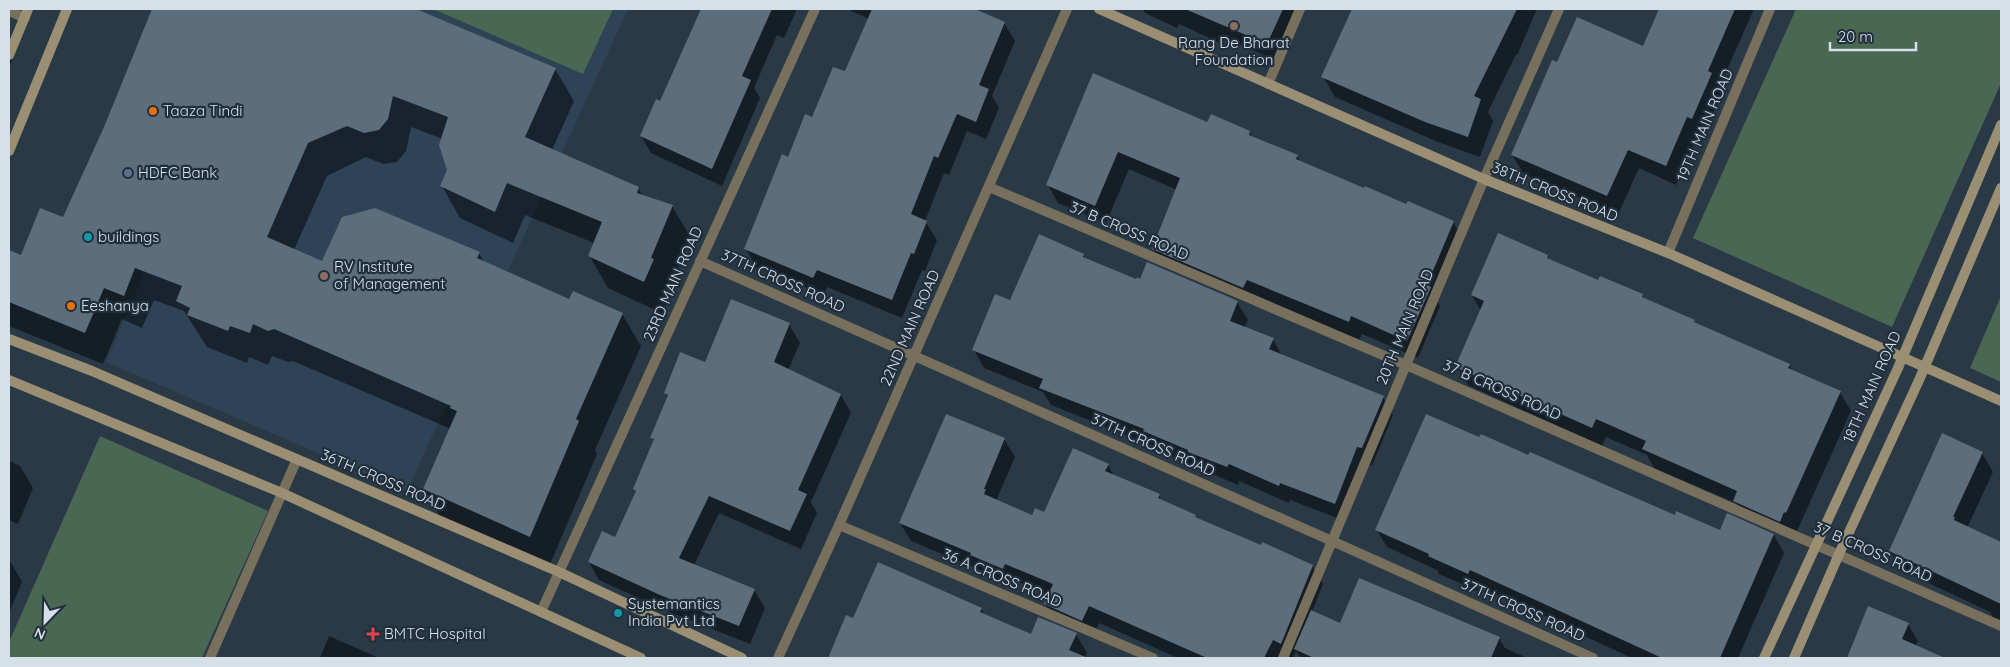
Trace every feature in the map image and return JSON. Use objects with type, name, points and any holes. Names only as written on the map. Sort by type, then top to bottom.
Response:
[{"type":"street","points":[[9,151],[67,9]]},
{"type":"street","name":"23RD MAIN ROAD","points":[[541,612],[815,9]]},
{"type":"street","name":"22ND MAIN ROAD","points":[[778,658],[839,525],[1067,9]]},
{"type":"street","name":"38TH CROSS ROAD","points":[[1099,9],[1484,180],[1668,253],[2001,401]]},
{"type":"street","points":[[1268,84],[1300,9]]},
{"type":"street","name":"20TH MAIN ROAD","points":[[1282,658],[1484,180],[1559,9]]},
{"type":"street","name":"19TH MAIN ROAD","points":[[1668,253],[1770,9]]},
{"type":"street","points":[[9,11],[26,13],[9,55]]},
{"type":"street","name":"18TH MAIN ROAD","points":[[1764,658],[1902,357],[2001,125]]},
{"type":"street","name":"37 B CROSS ROAD","points":[[989,187],[1406,364],[2001,626]]},
{"type":"street","points":[[1794,658],[1924,367],[2001,188]]},
{"type":"street","name":"37TH CROSS ROAD","points":[[700,261],[1332,540],[1593,658]]},
{"type":"street","name":"36TH CROSS ROAD","points":[[9,339],[92,371],[559,572],[742,658]]},
{"type":"street","points":[[9,380],[282,493],[640,658]]},
{"type":"street","points":[[210,658],[296,459]]},
{"type":"street","name":"36 A CROSS ROAD","points":[[839,525],[1153,658]]},
{"type":"shaded area","name":"RV Institute of Management","points":[[258,9],[628,9],[407,491],[106,362]]},
{"type":"green space","points":[[433,9],[613,9],[583,74]]},
{"type":"green space","points":[[1796,9],[2001,9],[2001,83],[1892,327],[1693,238]]},
{"type":"green space","points":[[2001,296],[2001,382],[1970,368]]},
{"type":"green space","points":[[100,436],[268,511],[202,658],[9,658],[9,642]]},
{"type":"building","points":[[152,9],[416,9],[556,68],[525,137],[639,187],[637,193],[673,205],[651,258],[654,259],[644,282],[588,256],[602,222],[507,183],[495,212],[440,186],[447,170],[439,145],[448,117],[393,96],[388,119],[379,130],[364,133],[347,126],[308,143],[267,237],[322,261],[342,217],[375,208],[480,252],[477,258],[569,299],[573,291],[623,313],[576,419],[579,421],[530,537],[423,489],[457,411],[450,408],[451,406],[274,329],[268,331],[253,324],[250,333],[230,326],[228,331],[187,315],[190,308],[176,301],[182,286],[135,268],[124,296],[104,288],[85,333],[9,302],[9,250],[21,255],[40,208],[63,217],[104,127]]},
{"type":"building","points":[[701,9],[772,9],[742,76],[751,80],[712,169],[640,136],[656,99],[660,101]]},
{"type":"building","points":[[872,9],[975,9],[1005,22],[979,85],[989,89],[976,122],[957,114],[938,158],[934,156],[911,214],[927,221],[914,254],[911,253],[892,300],[817,270],[813,278],[744,249],[782,154],[788,157],[805,114],[812,117],[833,67],[845,71]]},
{"type":"building","points":[[1185,9],[1283,9],[1267,44]]},
{"type":"building","points":[[1352,9],[1517,9],[1474,96],[1481,99],[1468,137],[1425,122],[1321,77]]},
{"type":"building","points":[[1659,9],[1735,9],[1708,71],[1712,73],[1692,119],[1687,117],[1666,166],[1628,150],[1607,196],[1511,155],[1552,60],[1557,62],[1577,17],[1643,46]]},
{"type":"building","points":[[1093,73],[1207,122],[1211,114],[1250,131],[1249,135],[1298,155],[1296,159],[1364,188],[1365,186],[1406,204],[1408,201],[1454,221],[1427,285],[1431,287],[1407,341],[1351,316],[1349,322],[1247,280],[1243,288],[1152,249],[1180,178],[1118,152],[1095,206],[1046,185]]},
{"type":"building","points":[[1498,233],[1548,255],[1547,258],[1598,280],[1600,276],[1643,294],[1642,297],[1790,364],[1788,368],[1841,391],[1786,513],[1784,512],[1780,522],[1733,501],[1737,491],[1642,449],[1646,441],[1596,419],[1592,428],[1455,367],[1484,301],[1471,295]]},
{"type":"building","points":[[1039,234],[1084,254],[1083,257],[1136,279],[1137,277],[1140,279],[1147,262],[1238,301],[1230,321],[1274,338],[1269,349],[1384,396],[1362,448],[1357,447],[1335,504],[1280,483],[1279,486],[1229,464],[1227,467],[1188,452],[1188,450],[1143,431],[1144,429],[1039,388],[1043,379],[972,350],[995,294],[1010,300]]},
{"type":"building","points":[[731,299],[790,323],[774,362],[841,394],[798,490],[807,494],[790,531],[709,496],[679,558],[755,589],[739,626],[660,595],[588,562],[602,531],[615,537],[636,491],[633,489],[654,439],[650,438],[668,395],[664,393],[680,352],[705,362]]},
{"type":"building","points":[[946,414],[1005,438],[984,489],[986,489],[984,494],[1032,515],[1035,508],[1044,512],[1073,448],[1109,464],[1105,471],[1160,494],[1158,498],[1196,515],[1195,517],[1261,545],[1262,542],[1313,565],[1281,644],[1273,640],[1264,658],[1207,658],[1089,606],[1082,621],[1044,604],[1053,584],[1005,564],[1003,569],[970,555],[971,553],[899,523]]},
{"type":"building","points":[[1426,414],[1479,437],[1481,434],[1528,455],[1530,452],[1675,515],[1676,511],[1720,530],[1727,513],[1774,534],[1720,658],[1662,658],[1470,570],[1468,574],[1375,530]]},
{"type":"building","points":[[1942,433],[1983,452],[1953,517],[1955,517],[1954,520],[2001,542],[2001,604],[1889,551]]},
{"type":"building","points":[[878,562],[982,608],[980,612],[1031,634],[1038,617],[1077,633],[1069,650],[1088,658],[828,658],[846,615],[853,618]]},
{"type":"building","points":[[1359,578],[1500,637],[1491,658],[1314,658],[1294,649],[1311,610],[1340,623]]},
{"type":"building","points":[[1868,606],[1909,623],[1902,639],[1945,658],[1847,658]]},
{"type":"place","name":"Rang De Bharat Foundation","points":[[1234,26]]},
{"type":"place","name":"Taaza Tindi","points":[[153,111]]},
{"type":"place","name":"HDFC Bank","points":[[128,173]]},
{"type":"place","name":"buildings","points":[[88,237]]},
{"type":"place","name":"RV Institute of Management","points":[[324,276]]},
{"type":"place","name":"Eeshanya","points":[[71,306]]},
{"type":"place","name":"Systemantics India Pvt Ltd","points":[[618,613]]},
{"type":"place","name":"BMTC Hospital","points":[[373,634]]}]
